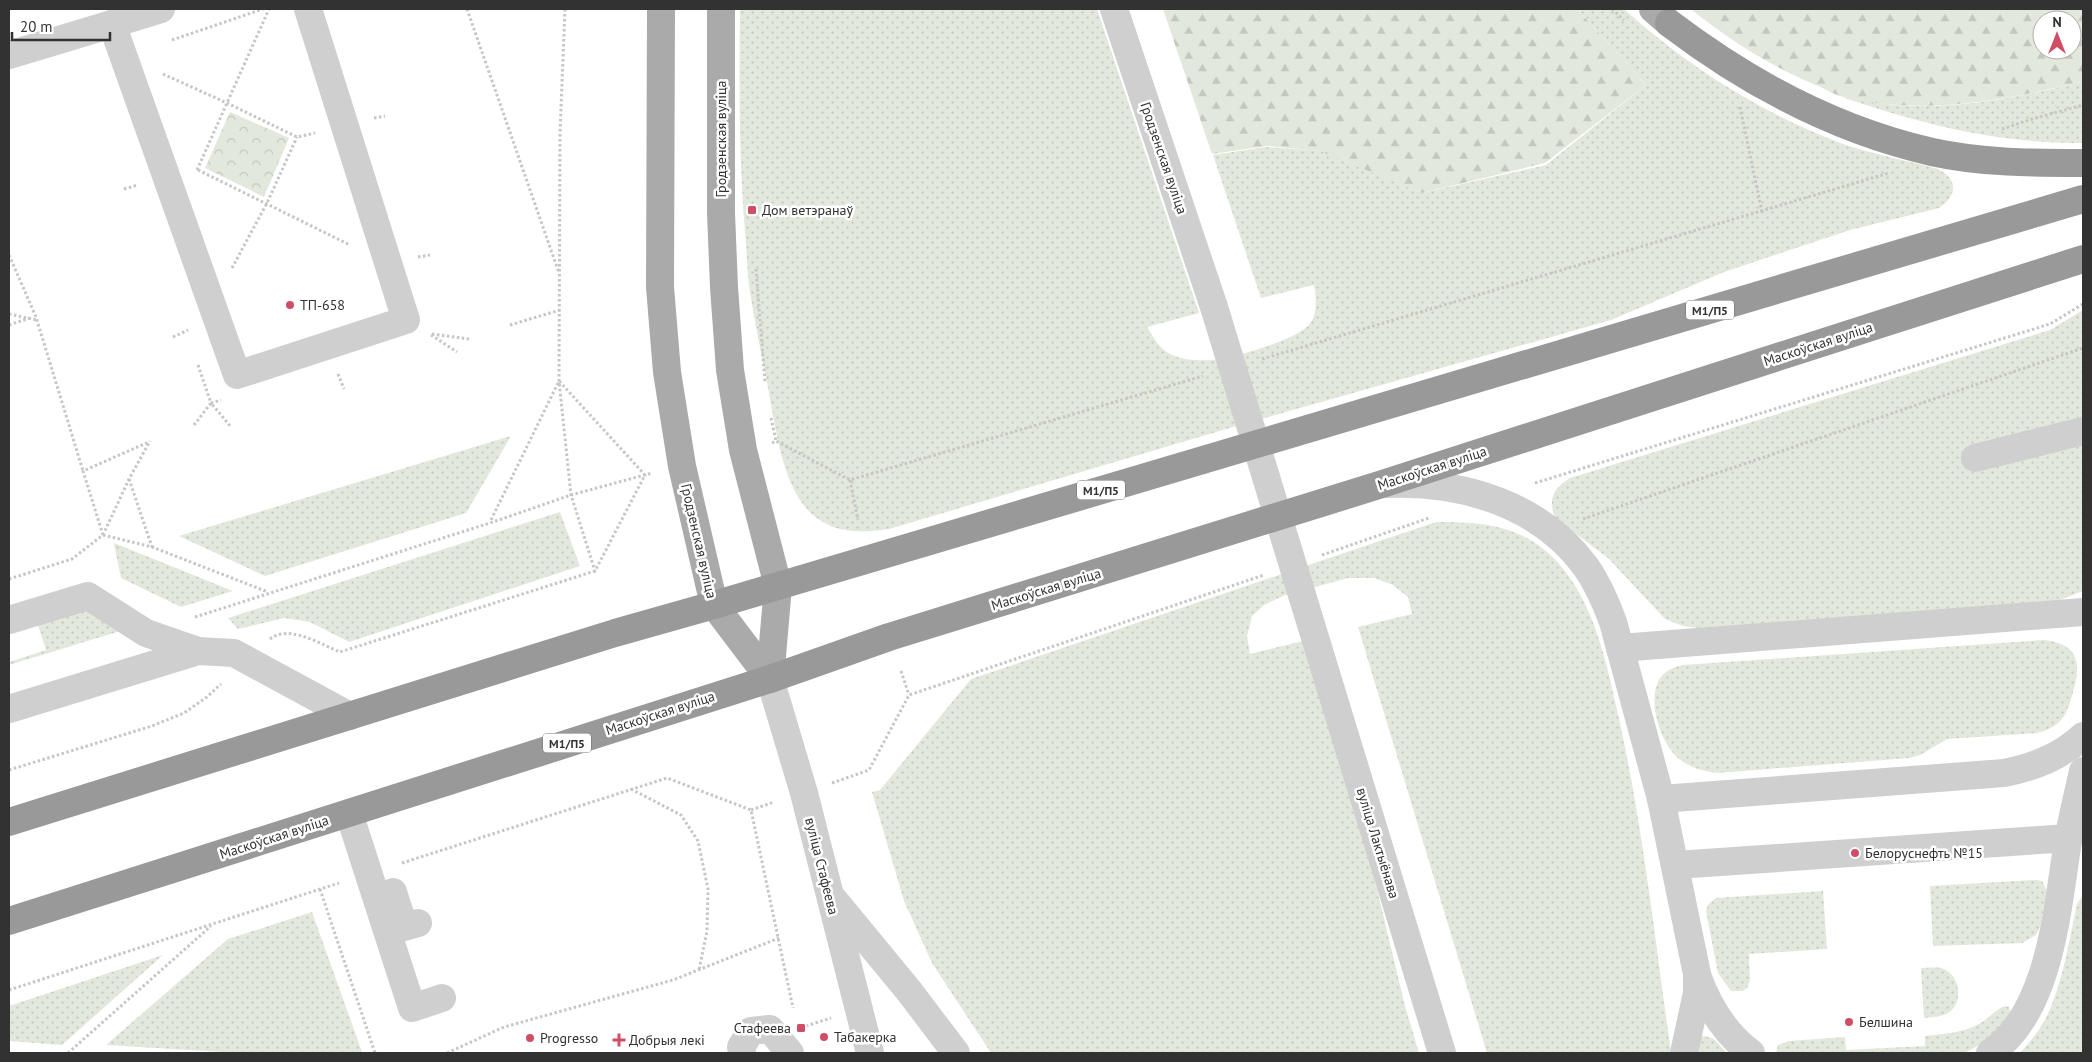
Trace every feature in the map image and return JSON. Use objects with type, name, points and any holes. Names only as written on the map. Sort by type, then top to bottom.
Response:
[{"type":"highway","points":[[1661,16],[1708,53],[1792,102],[1843,125],[1888,141],[1934,152],[1980,158],[2034,163],[2083,163]]},
{"type":"highway","name":"М1/П5","points":[[9,822],[615,633],[2083,199]]},
{"type":"highway","name":"Маскоўская вуліца","points":[[9,921],[770,679],[889,637],[1379,485],[2083,259]]},
{"type":"main road","name":"Гродзенская вуліца","points":[[661,9],[660,287],[667,372],[682,466],[714,605],[770,679]]},
{"type":"main road","name":"Гродзенская вуліца","points":[[721,9],[721,213],[730,370],[743,450],[778,586],[770,679]]},
{"type":"street","points":[[9,55],[161,9]]},
{"type":"street","points":[[112,24],[237,375],[406,320],[308,9]]},
{"type":"street","name":"Гродзенская вуліца","points":[[1114,9],[1214,307],[1315,632]]},
{"type":"street","points":[[1975,458],[2083,432]]},
{"type":"street","points":[[1379,485],[1434,485],[1491,497],[1554,533],[1568,546],[1586,568],[1602,594],[1613,622],[1661,799],[1697,974],[1705,997],[1715,1015],[1731,1035],[1751,1053]]},
{"type":"street","points":[[9,620],[88,596],[146,632],[198,651],[234,653],[350,716]]},
{"type":"street","points":[[1620,648],[2083,612]]},
{"type":"street","name":"вуліца Лактыёнава","points":[[1315,632],[1442,1053]]},
{"type":"street","points":[[9,709],[198,651]]},
{"type":"street","name":"вуліца Стафеева","points":[[770,679],[804,793],[828,894],[870,1053]]},
{"type":"street","points":[[1661,799],[2004,773],[2029,768],[2051,759],[2073,746],[2083,736]]},
{"type":"street","points":[[1990,1053],[2014,1030],[2031,1004],[2044,970],[2073,850],[2083,771]]},
{"type":"street","points":[[357,810],[404,927],[418,923]]},
{"type":"street","points":[[357,810],[412,1008],[442,998]]},
{"type":"street","points":[[1676,866],[2073,850]]},
{"type":"street","points":[[828,894],[909,992],[956,1053]]},
{"type":"street","points":[[1684,1053],[1697,993],[1697,974]]},
{"type":"street","points":[[742,1053],[741,1047],[751,1031],[770,1029],[790,1053]]},
{"type":"path","points":[[198,170],[269,9]]},
{"type":"path","points":[[467,9],[560,276]]},
{"type":"path","points":[[565,9],[560,133],[559,381],[570,495],[595,571],[645,474]]},
{"type":"path","points":[[124,56],[228,103],[297,137],[385,116]]},
{"type":"path","points":[[1997,131],[2083,105]]},
{"type":"path","points":[[1740,107],[1762,212]]},
{"type":"path","points":[[173,337],[187,332],[212,304],[267,203],[297,137]]},
{"type":"path","points":[[124,190],[198,170],[389,265],[430,255]]},
{"type":"path","points":[[1259,360],[1890,173]]},
{"type":"path","points":[[9,255],[37,318],[103,535]]},
{"type":"path","points":[[756,268],[766,386]]},
{"type":"path","points":[[510,325],[560,310]]},
{"type":"path","points":[[9,314],[37,318]]},
{"type":"path","points":[[9,325],[30,318]]},
{"type":"path","points":[[456,352],[429,334],[468,339]]},
{"type":"path","points":[[1554,533],[1559,527],[2083,348]]},
{"type":"path","points":[[770,414],[776,441],[850,480],[1211,374]]},
{"type":"path","points":[[559,381],[645,474]]},
{"type":"path","points":[[490,523],[559,381]]},
{"type":"path","points":[[194,425],[211,403],[232,427]]},
{"type":"path","points":[[9,579],[72,559],[103,535],[128,479],[150,441],[83,471]]},
{"type":"path","points":[[193,617],[490,523],[570,495],[645,474],[682,466]]},
{"type":"path","points":[[128,479],[152,547]]},
{"type":"path","points":[[850,480],[858,520]]},
{"type":"path","points":[[103,535],[152,547],[269,593]]},
{"type":"path","points":[[900,670],[909,695]]},
{"type":"path","points":[[667,778],[751,810],[796,1015]]},
{"type":"path","points":[[630,789],[681,815],[698,841],[708,889],[707,931],[699,970]]},
{"type":"path","points":[[320,889],[375,1053]]},
{"type":"path","points":[[68,1053],[214,924]]},
{"type":"path","points":[[448,1053],[504,1027],[674,980],[779,938]]},
{"type":"green space","points":[[740,9],[1097,9],[1199,313],[1147,327],[1164,350],[1176,357],[1187,359],[1208,360],[1223,358],[1266,347],[1295,335],[1305,328],[1311,322],[1316,308],[1314,285],[1261,298],[1213,155],[1265,147],[1324,151],[1422,193],[1546,165],[1646,85],[1577,9],[1624,9],[1648,30],[1700,69],[1755,103],[1813,132],[1843,144],[1938,169],[1950,178],[1953,188],[1949,198],[1939,208],[1850,230],[1724,272],[1611,320],[1233,427],[889,529],[849,531],[830,526],[821,521],[803,504],[794,490],[788,475],[778,441],[748,277],[741,148]]},
{"type":"green space","points":[[1163,9],[1577,9],[1646,85],[1545,163],[1422,193],[1320,151],[1267,146],[1212,154]]},
{"type":"green space","points":[[1691,9],[2083,9],[2083,81],[2024,95],[1965,104],[1935,106],[1874,103],[1841,96],[1799,78],[1735,42]]},
{"type":"green space","points":[[2083,81],[2083,143],[2020,140],[1990,136],[1932,124],[1842,97],[1908,106],[1939,106],[2022,95]]},
{"type":"green space","points":[[230,112],[289,138],[264,197],[205,168]]},
{"type":"green space","points":[[2083,310],[2083,591],[2057,601],[1699,628],[1683,626],[1665,619],[1608,558],[1555,518],[1552,499],[1556,490],[1570,478],[2050,330]]},
{"type":"green space","points":[[511,436],[466,513],[265,576],[179,536]]},
{"type":"green space","points":[[560,512],[580,566],[349,642],[310,622],[284,618],[238,629],[228,618]]},
{"type":"green space","points":[[1436,522],[1473,523],[1490,526],[1522,535],[1537,544],[1551,555],[1564,570],[1575,586],[1592,620],[1605,658],[1635,798],[1671,1053],[1487,1053],[1358,627],[1412,614],[1408,597],[1393,585],[1374,578],[1348,578],[1283,596],[1264,605],[1252,616],[1247,636],[1250,654],[1311,639],[1348,768],[1405,1006],[1419,1053],[991,1053],[932,963],[904,901],[872,792],[880,790],[971,679]]},
{"type":"green space","points":[[114,543],[233,591],[181,607],[121,578]]},
{"type":"green space","points":[[92,605],[130,628],[9,665],[9,662],[46,650],[37,622]]},
{"type":"green space","points":[[2044,640],[2055,642],[2070,650],[2075,656],[2077,672],[2071,699],[2063,717],[2053,726],[2038,733],[1947,739],[1920,755],[1909,758],[1717,773],[1694,768],[1679,759],[1664,739],[1657,718],[1655,696],[1660,678],[1670,669],[1683,665]]},
{"type":"green space","points":[[2042,881],[2047,891],[2040,927],[2036,935],[2022,943],[1933,946],[1930,886]]},
{"type":"green space","points":[[1823,891],[1827,949],[1749,954],[1750,980],[1748,987],[1743,991],[1731,991],[1718,973],[1706,911],[1708,905],[1716,898]]},
{"type":"green space","points":[[2083,895],[2083,1053],[2020,1053],[2041,1026],[2053,1003],[2065,961],[2077,904]]},
{"type":"green space","points":[[312,912],[362,1052],[239,1053],[106,1045],[228,939]]},
{"type":"green space","points":[[163,955],[62,1045],[9,1041],[9,1006]]},
{"type":"green space","points":[[1921,968],[1941,968],[1952,975],[1956,981],[1958,987],[1957,1000],[1955,1006],[1948,1013],[1941,1016],[1924,1018]]},
{"type":"green space","points":[[2005,1006],[2009,1007],[2009,1016],[1999,1029],[1984,1042],[1963,1053],[1776,1053],[1778,1045],[1789,1041],[1845,1037],[1846,1050],[1925,1046],[1925,1036],[1952,1033],[1973,1027]]},
{"type":"green space","points":[[1705,1036],[1714,1039],[1727,1053],[1698,1053],[1701,1037]]},
{"type":"place","name":"Дом ветэранаў","points":[[752,210]]},
{"type":"place","name":"ТП-658","points":[[290,305]]},
{"type":"place","name":"Белоруснефть №15","points":[[1855,853]]},
{"type":"place","name":"Белшина","points":[[1849,1022]]},
{"type":"place","name":"Стафеева","points":[[801,1028]]},
{"type":"place","name":"Табакерка","points":[[824,1037]]},
{"type":"place","name":"Progresso","points":[[530,1038]]},
{"type":"place","name":"Добрыя лекі","points":[[619,1040]]}]
